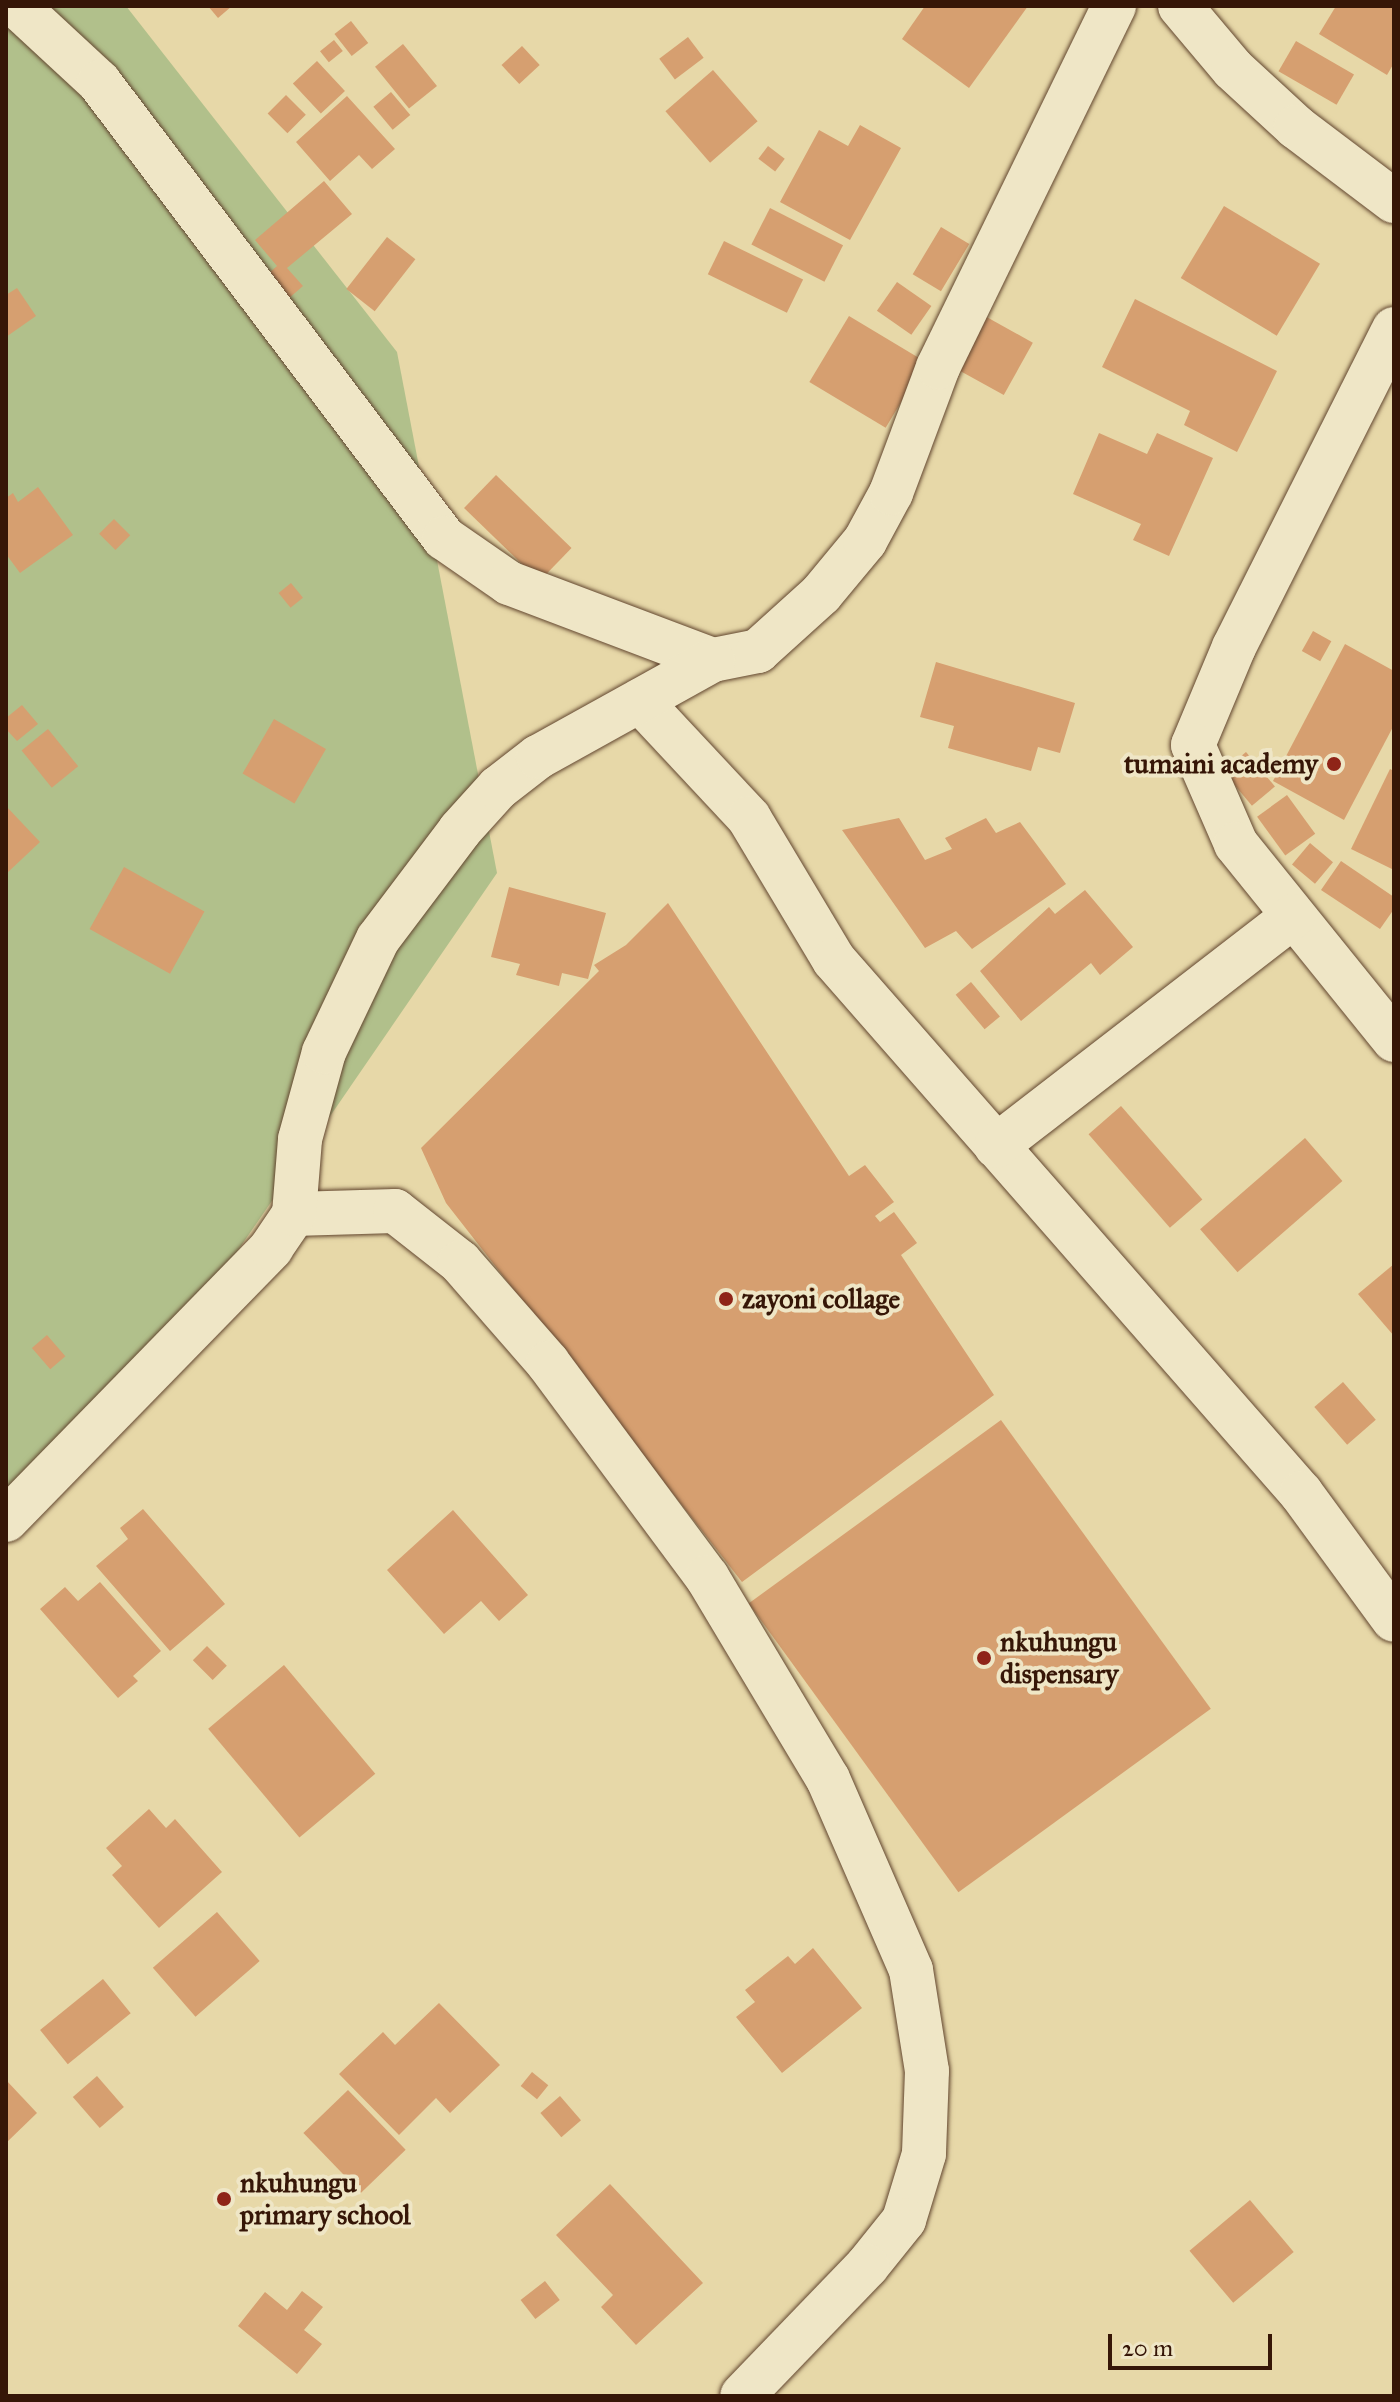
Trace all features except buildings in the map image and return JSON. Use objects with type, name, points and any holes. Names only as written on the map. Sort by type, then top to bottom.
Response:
[{"type":"street","points":[[17,6],[99,82],[444,538],[509,583],[713,660]]},
{"type":"street","points":[[6,1520],[271,1248],[294,1214],[300,1139],[324,1052],[378,939],[498,788],[538,757],[713,660],[758,651],[821,594],[865,541],[891,493],[938,367],[1114,6]]},
{"type":"street","points":[[1180,6],[1233,69],[1296,127],[1394,201]]},
{"type":"street","points":[[1394,329],[1234,647],[1193,745],[1236,844],[1394,1040]]},
{"type":"street","points":[[640,701],[749,818],[834,960],[1301,1493],[1394,1620]]},
{"type":"street","points":[[996,1146],[1294,916]]},
{"type":"street","points":[[294,1214],[395,1211],[460,1262],[548,1363],[707,1577],[796,1725],[828,1779],[911,1970],[927,2071],[924,2154],[904,2220],[867,2266],[742,2396]]},
{"type":"green space","points":[[6,6],[126,6],[397,352],[497,873],[116,1428],[6,1535]]},
{"type":"place","name":"tumaini academy","points":[[1334,764]]},
{"type":"place","name":"zayoni collage","points":[[726,1299]]},
{"type":"place","name":"nkuhungu dispensary","points":[[984,1658]]},
{"type":"place","name":"nkuhungu primary school","points":[[224,2199]]}]
